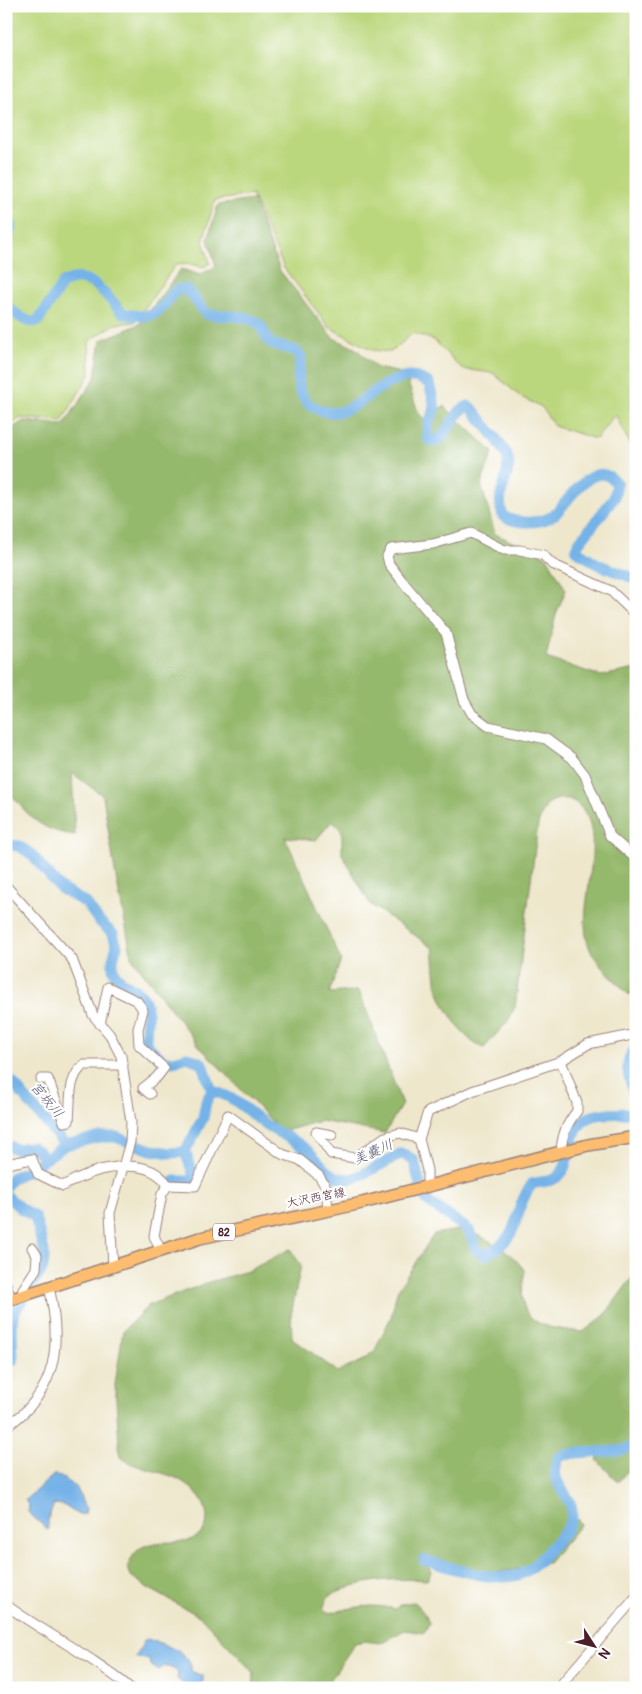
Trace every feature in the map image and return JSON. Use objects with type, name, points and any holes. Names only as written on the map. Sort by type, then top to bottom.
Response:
[{"type":"main road","name":"大沢西宮線","points":[[13,1299],[161,1251],[227,1232],[422,1188],[611,1140],[636,1136]]},
{"type":"street","points":[[636,615],[610,592],[552,564],[543,555],[520,550],[504,550],[471,533],[432,544],[391,549],[387,556],[389,564],[446,633],[464,700],[472,714],[488,726],[546,740],[572,758],[585,774],[610,836],[636,859]]},
{"type":"street","points":[[6,886],[72,959],[88,1005],[100,1024],[110,1035],[121,1056],[131,1122],[130,1142],[110,1213],[113,1267]]},
{"type":"street","points":[[100,1024],[108,987],[137,1001],[143,1010],[138,1029],[140,1045],[164,1068],[157,1077],[142,1088],[150,1094]]},
{"type":"street","points":[[422,1188],[427,1170],[419,1139],[428,1112],[472,1092],[561,1062],[588,1044],[632,1035]]},
{"type":"street","points":[[561,1062],[577,1103],[577,1111],[568,1123],[562,1136],[566,1151]]},
{"type":"street","points":[[41,1079],[48,1079],[64,1122],[69,1121],[73,1076],[79,1068],[84,1065],[123,1065]]},
{"type":"street","points":[[168,1185],[195,1186],[228,1115],[282,1154],[300,1160],[319,1176],[326,1187],[328,1210]]},
{"type":"street","points":[[332,1135],[316,1132],[331,1154],[355,1158],[385,1137],[400,1133],[419,1139]]},
{"type":"street","points":[[6,1164],[32,1159],[38,1174],[63,1186],[76,1178],[124,1166],[150,1169],[161,1175],[168,1185]]},
{"type":"street","points":[[161,1251],[154,1236],[162,1194],[168,1185]]},
{"type":"street","points":[[6,1284],[13,1299],[23,1289],[36,1269],[37,1255],[32,1248]]},
{"type":"street","points":[[6,1427],[27,1410],[46,1386],[55,1350],[55,1329],[49,1287]]},
{"type":"street","points":[[558,1688],[636,1597]]},
{"type":"street","points":[[6,1605],[52,1637],[91,1659],[130,1688]]},
{"type":"green space","points":[[6,6],[636,6],[636,456],[615,414],[596,439],[554,426],[542,407],[521,397],[493,373],[462,369],[434,340],[413,333],[391,352],[372,350],[329,327],[284,268],[252,195],[215,200],[203,241],[210,263],[204,267],[187,263],[176,264],[135,322],[115,324],[89,341],[90,374],[62,421],[21,418],[6,427]]},
{"type":"green space","points":[[253,200],[280,271],[333,338],[355,348],[377,368],[405,374],[418,412],[425,421],[444,406],[493,452],[481,484],[495,534],[547,557],[566,590],[556,614],[546,658],[601,676],[636,669],[636,995],[628,994],[611,977],[595,957],[588,944],[585,928],[591,867],[591,828],[585,812],[571,800],[555,800],[548,804],[538,824],[515,1007],[508,1021],[484,1048],[477,1045],[464,1034],[443,1002],[438,990],[433,948],[370,904],[342,854],[342,831],[332,821],[316,840],[285,837],[341,960],[329,993],[359,991],[402,1104],[385,1133],[320,1121],[282,1132],[199,1046],[132,958],[115,872],[103,796],[72,773],[75,835],[62,833],[35,820],[6,789],[6,432],[24,421],[64,425],[95,378],[101,340],[140,324],[181,269],[200,275],[216,266],[208,239],[218,205]]},
{"type":"green space","points":[[464,1229],[498,1246],[519,1263],[525,1271],[523,1302],[527,1312],[533,1320],[554,1328],[583,1332],[604,1316],[636,1272],[636,1461],[618,1482],[598,1461],[596,1448],[575,1448],[557,1454],[552,1466],[554,1480],[557,1488],[581,1524],[548,1563],[532,1563],[524,1568],[499,1572],[480,1571],[423,1556],[419,1557],[421,1563],[429,1567],[431,1572],[427,1580],[401,1579],[351,1586],[328,1596],[323,1609],[330,1613],[362,1606],[395,1609],[401,1604],[414,1602],[426,1615],[429,1623],[424,1633],[405,1630],[380,1643],[364,1641],[355,1643],[325,1688],[253,1688],[254,1673],[201,1617],[148,1588],[131,1576],[128,1567],[138,1550],[153,1543],[180,1542],[196,1537],[205,1528],[207,1517],[204,1504],[200,1498],[181,1481],[172,1476],[141,1467],[120,1457],[115,1385],[123,1331],[149,1305],[209,1282],[248,1271],[290,1249],[301,1265],[291,1315],[292,1338],[338,1372],[364,1360],[375,1350],[391,1317],[397,1291],[434,1234]]},
{"type":"water","points":[[55,1474],[75,1487],[86,1508],[85,1514],[79,1515],[63,1505],[54,1504],[48,1519],[48,1530],[28,1512],[29,1506],[25,1500]]},
{"type":"water","points":[[147,1639],[168,1646],[182,1654],[191,1665],[191,1671],[203,1676],[203,1681],[199,1687],[189,1688],[177,1679],[178,1673],[174,1669],[165,1666],[158,1670],[150,1665],[149,1660],[136,1657],[144,1641]]},
{"type":"waterway","points":[[6,219],[11,224],[6,250]]},
{"type":"waterway","points":[[6,305],[25,320],[38,321],[63,283],[73,279],[82,279],[97,286],[124,314],[144,316],[155,314],[176,290],[187,289],[206,314],[242,317],[255,321],[260,325],[270,342],[277,346],[292,349],[298,353],[301,357],[299,376],[301,394],[309,404],[322,411],[335,412],[346,410],[378,389],[402,378],[414,377],[420,379],[429,383],[435,407],[428,426],[428,439],[436,442],[441,438],[460,411],[468,406],[472,408],[503,448],[508,459],[508,466],[500,500],[503,516],[508,519],[536,522],[550,518],[583,483],[591,477],[600,474],[608,476],[617,484],[614,498],[578,544],[576,550],[599,565],[636,579]]},
{"type":"waterway","points":[[6,845],[19,846],[31,854],[60,888],[86,903],[99,921],[113,934],[117,946],[113,960],[113,969],[116,976],[140,994],[145,1001],[147,1016],[146,1044],[164,1061],[174,1061],[187,1057],[202,1063],[212,1091]]},
{"type":"waterway","name":"美嚢川","points":[[636,1048],[631,1054],[628,1067],[636,1099]]},
{"type":"waterway","name":"宮坂川","points":[[6,1075],[65,1145]]},
{"type":"waterway","name":"美嚢川","points":[[6,1186],[12,1178],[29,1170],[65,1145],[100,1137],[116,1137],[151,1150],[171,1153],[185,1152],[203,1118],[206,1102],[212,1091],[235,1101],[266,1125],[301,1145],[324,1168],[341,1178],[353,1178],[400,1154],[406,1155],[414,1161],[421,1189],[428,1202],[469,1230],[477,1251],[486,1255],[499,1247],[507,1239],[516,1222],[525,1194],[532,1184],[551,1180],[563,1171],[573,1137],[578,1127],[584,1121],[598,1115],[630,1113],[636,1108]]},
{"type":"waterway","points":[[6,1145],[16,1149],[32,1147],[47,1158]]},
{"type":"waterway","points":[[175,1181],[191,1181],[195,1178],[185,1152]]},
{"type":"waterway","name":"美嚢川","points":[[6,1195],[20,1208],[35,1217],[44,1251],[42,1269],[15,1311],[12,1325],[13,1360],[6,1366]]},
{"type":"waterway","points":[[424,1560],[461,1571],[489,1576],[515,1576],[529,1570],[563,1534],[572,1518],[571,1505],[557,1481],[556,1467],[559,1457],[568,1454],[620,1451],[636,1444]]}]
